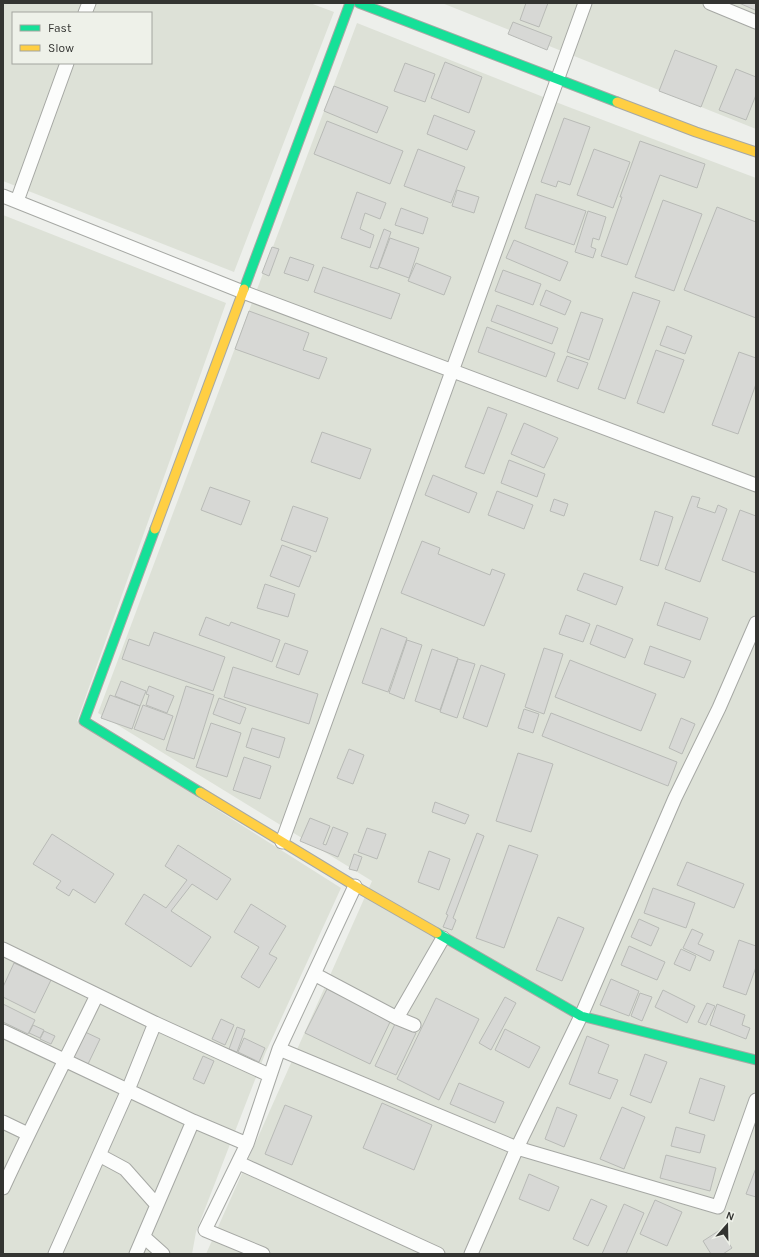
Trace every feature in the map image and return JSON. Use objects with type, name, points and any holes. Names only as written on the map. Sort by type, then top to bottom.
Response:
[{"type":"street","points":[[350,3],[84,721],[355,886],[581,1016],[756,1060]]},
{"type":"street","points":[[359,3],[696,132],[756,152]]},
{"type":"street","points":[[282,842],[585,3]]},
{"type":"street","points":[[710,3],[756,22]]},
{"type":"street","points":[[17,201],[67,64]]},
{"type":"street","points":[[3,196],[243,292],[756,485]]},
{"type":"street","points":[[471,1254],[517,1148],[581,1016],[675,798],[719,708],[756,623]]},
{"type":"street","points":[[263,1254],[205,1230],[239,1163],[247,1144],[269,1075],[279,1050],[355,886]]},
{"type":"street","points":[[397,1018],[443,938]]},
{"type":"street","points":[[3,949],[156,1023],[269,1075]]},
{"type":"street","points":[[314,974],[397,1018],[414,1025]]},
{"type":"street","points":[[3,1188],[97,995]]},
{"type":"street","points":[[55,1254],[156,1023]]},
{"type":"street","points":[[3,1031],[193,1121],[247,1144]]},
{"type":"street","points":[[279,1050],[517,1148],[718,1207],[756,1100]]},
{"type":"street","points":[[136,1254],[156,1204],[193,1121]]},
{"type":"street","points":[[3,1122],[28,1134]]},
{"type":"street","points":[[99,1155],[126,1169],[156,1204]]},
{"type":"street","points":[[239,1163],[438,1254]]},
{"type":"street","points":[[144,1237],[163,1254]]},
{"type":"shaded area","points":[[3,3],[310,3],[334,12],[234,272],[3,181]]},
{"type":"shaded area","points":[[442,3],[756,3],[756,129]]},
{"type":"shaded area","points":[[357,23],[566,106],[756,178],[756,1254],[206,1254],[372,881],[98,713]]},
{"type":"shaded area","points":[[3,215],[226,303],[77,721],[341,888],[265,1054],[196,1232],[192,1254],[3,1254]]},
{"type":"building","points":[[526,3],[548,3],[539,27],[520,20]]},
{"type":"building","points":[[739,3],[756,3],[756,8],[755,10]]},
{"type":"building","points":[[513,22],[552,37],[547,50],[508,34]]},
{"type":"building","points":[[675,50],[717,66],[701,107],[659,91]]},
{"type":"building","points":[[445,62],[482,77],[469,113],[431,98]]},
{"type":"building","points":[[405,63],[435,74],[425,102],[394,91]]},
{"type":"building","points":[[736,69],[756,77],[756,95],[746,120],[719,110]]},
{"type":"building","points":[[334,86],[388,107],[377,133],[324,111]]},
{"type":"building","points":[[434,115],[475,131],[467,150],[427,134]]},
{"type":"building","points":[[564,118],[590,127],[570,185],[558,181],[556,187],[541,182]]},
{"type":"building","points":[[327,121],[403,151],[390,184],[314,154]]},
{"type":"building","points":[[640,141],[705,164],[697,188],[660,175],[627,265],[601,256]]},
{"type":"building","points":[[418,149],[465,167],[451,203],[404,186]]},
{"type":"building","points":[[594,149],[630,162],[613,208],[577,195]]},
{"type":"building","points":[[457,190],[479,197],[474,213],[452,206]]},
{"type":"building","points":[[357,192],[386,203],[380,219],[365,213],[360,229],[374,235],[370,248],[341,238]]},
{"type":"building","points":[[536,194],[586,211],[574,245],[525,228]]},
{"type":"building","points":[[663,200],[702,214],[674,291],[635,277]]},
{"type":"building","points":[[717,207],[756,222],[756,318],[684,290]]},
{"type":"building","points":[[401,208],[428,218],[423,234],[395,225]]},
{"type":"building","points":[[588,211],[606,217],[599,240],[593,238],[591,247],[596,249],[593,258],[575,252]]},
{"type":"building","points":[[384,229],[391,232],[378,269],[370,267]]},
{"type":"building","points":[[390,238],[419,248],[409,278],[379,267]]},
{"type":"building","points":[[514,240],[568,262],[560,281],[506,258]]},
{"type":"building","points":[[272,247],[279,249],[269,276],[262,273]]},
{"type":"building","points":[[290,257],[314,265],[308,281],[284,273]]},
{"type":"building","points":[[416,263],[451,277],[444,295],[408,281]]},
{"type":"building","points":[[323,267],[400,294],[391,319],[314,292]]},
{"type":"building","points":[[503,270],[541,284],[533,305],[495,291]]},
{"type":"building","points":[[546,290],[571,301],[565,315],[540,305]]},
{"type":"building","points":[[633,292],[660,301],[625,399],[598,389]]},
{"type":"building","points":[[497,305],[558,328],[552,344],[491,321]]},
{"type":"building","points":[[249,311],[309,333],[303,350],[327,358],[319,379],[235,349]]},
{"type":"building","points":[[581,312],[603,319],[589,360],[567,352]]},
{"type":"building","points":[[667,326],[692,336],[685,354],[660,345]]},
{"type":"building","points":[[487,327],[555,353],[546,377],[478,352]]},
{"type":"building","points":[[656,350],[684,360],[664,413],[637,403]]},
{"type":"building","points":[[739,352],[756,358],[756,384],[738,434],[712,425]]},
{"type":"building","points":[[567,356],[588,363],[578,389],[557,381]]},
{"type":"building","points":[[488,407],[507,414],[484,474],[465,467]]},
{"type":"building","points":[[524,423],[558,438],[544,468],[511,454]]},
{"type":"building","points":[[322,432],[371,449],[360,479],[311,462]]},
{"type":"building","points":[[509,460],[545,474],[537,497],[501,483]]},
{"type":"building","points":[[433,475],[477,493],[469,513],[425,495]]},
{"type":"building","points":[[210,487],[250,501],[241,525],[201,510]]},
{"type":"building","points":[[497,491],[533,505],[524,529],[488,515]]},
{"type":"building","points":[[692,496],[700,498],[697,507],[715,513],[718,505],[727,509],[700,582],[665,569]]},
{"type":"building","points":[[554,499],[568,504],[564,516],[550,511]]},
{"type":"building","points":[[293,506],[328,518],[316,552],[281,540]]},
{"type":"building","points":[[740,510],[756,516],[756,573],[722,560]]},
{"type":"building","points":[[655,511],[673,517],[658,566],[640,560]]},
{"type":"building","points":[[422,541],[440,548],[438,554],[490,575],[492,569],[505,574],[484,626],[401,593]]},
{"type":"building","points":[[282,545],[311,556],[299,587],[270,576]]},
{"type":"building","points":[[584,573],[623,587],[616,605],[577,590]]},
{"type":"building","points":[[265,584],[295,594],[288,617],[257,608]]},
{"type":"building","points":[[665,602],[708,618],[700,640],[657,625]]},
{"type":"building","points":[[566,615],[590,624],[583,642],[559,634]]},
{"type":"building","points":[[206,617],[229,626],[231,622],[280,640],[272,662],[199,635]]},
{"type":"building","points":[[597,625],[633,639],[625,658],[590,644]]},
{"type":"building","points":[[381,628],[407,638],[388,692],[362,683]]},
{"type":"building","points":[[154,632],[225,657],[213,691],[122,659],[129,639],[149,646]]},
{"type":"building","points":[[407,640],[422,645],[404,699],[389,693]]},
{"type":"building","points":[[285,643],[308,651],[299,675],[276,667]]},
{"type":"building","points":[[650,646],[691,661],[684,678],[644,664]]},
{"type":"building","points":[[544,648],[563,654],[544,714],[525,707]]},
{"type":"building","points":[[432,649],[458,658],[440,710],[415,701]]},
{"type":"building","points":[[458,659],[475,664],[457,718],[440,712]]},
{"type":"building","points":[[570,660],[656,694],[641,731],[555,697]]},
{"type":"building","points":[[481,665],[505,674],[487,727],[463,718]]},
{"type":"building","points":[[233,667],[318,694],[309,724],[224,697]]},
{"type":"building","points":[[121,681],[146,691],[140,706],[115,696]]},
{"type":"building","points":[[149,686],[174,696],[167,713],[146,705],[149,695],[146,694]]},
{"type":"building","points":[[186,686],[214,695],[194,759],[166,750]]},
{"type":"building","points":[[110,695],[140,706],[132,729],[101,718]]},
{"type":"building","points":[[219,698],[246,708],[240,724],[213,714]]},
{"type":"building","points":[[143,705],[173,716],[164,740],[134,729]]},
{"type":"building","points":[[524,709],[539,714],[533,733],[518,728]]},
{"type":"building","points":[[551,713],[677,762],[668,786],[542,736]]},
{"type":"building","points":[[681,718],[695,724],[682,754],[669,748]]},
{"type":"building","points":[[211,723],[241,733],[227,777],[196,767]]},
{"type":"building","points":[[252,728],[285,738],[279,758],[246,747]]},
{"type":"building","points":[[349,749],[364,755],[353,784],[337,778]]},
{"type":"building","points":[[518,753],[553,764],[531,832],[496,821]]},
{"type":"building","points":[[244,757],[271,766],[260,799],[233,790]]},
{"type":"building","points":[[435,802],[469,815],[465,824],[432,812]]},
{"type":"building","points":[[310,818],[330,826],[323,844],[326,845],[333,827],[348,833],[338,857],[300,841]]},
{"type":"building","points":[[367,828],[386,834],[377,859],[358,852]]},
{"type":"building","points":[[477,833],[484,836],[453,918],[456,920],[452,930],[443,927],[448,915],[446,914]]},
{"type":"building","points":[[52,834],[114,874],[95,903],[73,889],[69,896],[56,888],[61,881],[33,864]]},
{"type":"building","points":[[178,845],[231,879],[217,900],[192,884],[171,911],[211,937],[191,967],[125,924],[144,894],[166,908],[187,880],[165,866]]},
{"type":"building","points":[[509,845],[538,855],[504,948],[476,938]]},
{"type":"building","points":[[429,851],[450,859],[439,890],[418,882]]},
{"type":"building","points":[[354,854],[362,857],[357,871],[349,869]]},
{"type":"building","points":[[687,862],[744,884],[734,908],[677,885]]},
{"type":"building","points":[[653,888],[695,903],[686,928],[644,913]]},
{"type":"building","points":[[251,904],[286,926],[269,954],[277,958],[259,988],[241,977],[259,947],[234,932]]},
{"type":"building","points":[[558,917],[584,928],[562,981],[536,970]]},
{"type":"building","points":[[639,919],[659,928],[651,946],[631,937]]},
{"type":"building","points":[[692,929],[703,934],[698,944],[714,951],[710,961],[683,948]]},
{"type":"building","points":[[739,940],[756,946],[756,967],[746,995],[723,987]]},
{"type":"building","points":[[629,946],[665,962],[657,980],[621,965]]},
{"type":"building","points":[[681,949],[696,956],[690,971],[674,964]]},
{"type":"building","points":[[14,963],[51,980],[35,1013],[3,997],[3,987]]},
{"type":"building","points":[[611,979],[639,991],[629,1016],[600,1005]]},
{"type":"building","points":[[327,989],[391,1020],[370,1064],[305,1033]]},
{"type":"building","points":[[663,990],[695,1006],[687,1023],[655,1007]]},
{"type":"building","points":[[640,993],[652,997],[642,1021],[631,1016]]},
{"type":"building","points":[[505,997],[516,1003],[491,1050],[479,1043]]},
{"type":"building","points":[[436,998],[479,1019],[439,1100],[397,1079]]},
{"type":"building","points":[[707,1003],[715,1006],[706,1025],[698,1022]]},
{"type":"building","points":[[3,1004],[35,1020],[28,1034],[3,1022]]},
{"type":"building","points":[[717,1004],[745,1015],[742,1025],[750,1028],[746,1039],[710,1025]]},
{"type":"building","points":[[221,1019],[234,1025],[225,1045],[212,1039]]},
{"type":"building","points":[[395,1024],[416,1033],[396,1075],[375,1066]]},
{"type":"building","points":[[33,1025],[44,1030],[40,1038],[29,1033]]},
{"type":"building","points":[[237,1027],[245,1030],[237,1052],[229,1049]]},
{"type":"building","points":[[505,1029],[540,1047],[529,1068],[495,1050]]},
{"type":"building","points":[[44,1031],[55,1036],[51,1044],[40,1039]]},
{"type":"building","points":[[83,1031],[100,1039],[88,1064],[71,1056]]},
{"type":"building","points":[[587,1036],[609,1045],[598,1073],[618,1080],[610,1099],[569,1084]]},
{"type":"building","points":[[244,1038],[265,1048],[259,1062],[238,1052]]},
{"type":"building","points":[[645,1054],[667,1062],[651,1103],[630,1095]]},
{"type":"building","points":[[203,1056],[214,1061],[204,1084],[193,1079]]},
{"type":"building","points":[[700,1078],[725,1086],[714,1121],[689,1113]]},
{"type":"building","points":[[459,1083],[504,1102],[495,1123],[450,1104]]},
{"type":"building","points":[[382,1103],[432,1125],[414,1170],[363,1148]]},
{"type":"building","points":[[285,1105],[312,1116],[292,1165],[265,1154]]},
{"type":"building","points":[[557,1107],[577,1115],[564,1147],[545,1139]]},
{"type":"building","points":[[622,1107],[645,1117],[624,1169],[600,1159]]},
{"type":"building","points":[[676,1127],[705,1135],[700,1153],[671,1146]]},
{"type":"building","points":[[666,1155],[716,1168],[710,1191],[660,1178]]},
{"type":"building","points":[[756,1168],[756,1197],[746,1194]]},
{"type":"building","points":[[529,1174],[559,1187],[549,1211],[519,1199]]},
{"type":"building","points":[[591,1199],[607,1206],[588,1246],[573,1239]]},
{"type":"building","points":[[655,1200],[682,1212],[667,1246],[640,1234]]},
{"type":"building","points":[[624,1204],[644,1213],[626,1254],[602,1254]]},
{"type":"building","points":[[720,1230],[732,1248],[723,1254],[711,1254],[703,1241]]},
{"type":"traffic: fast","points":[[244,289],[350,3]]},
{"type":"traffic: fast","points":[[359,3],[617,102]]},
{"type":"traffic: fast","points":[[155,529],[84,721],[200,792]]},
{"type":"traffic: fast","points":[[437,933],[581,1016],[756,1060]]},
{"type":"traffic: slow","points":[[617,102],[696,132],[756,152]]},
{"type":"traffic: slow","points":[[155,529],[244,289]]},
{"type":"traffic: slow","points":[[200,792],[355,886],[437,933]]}]
